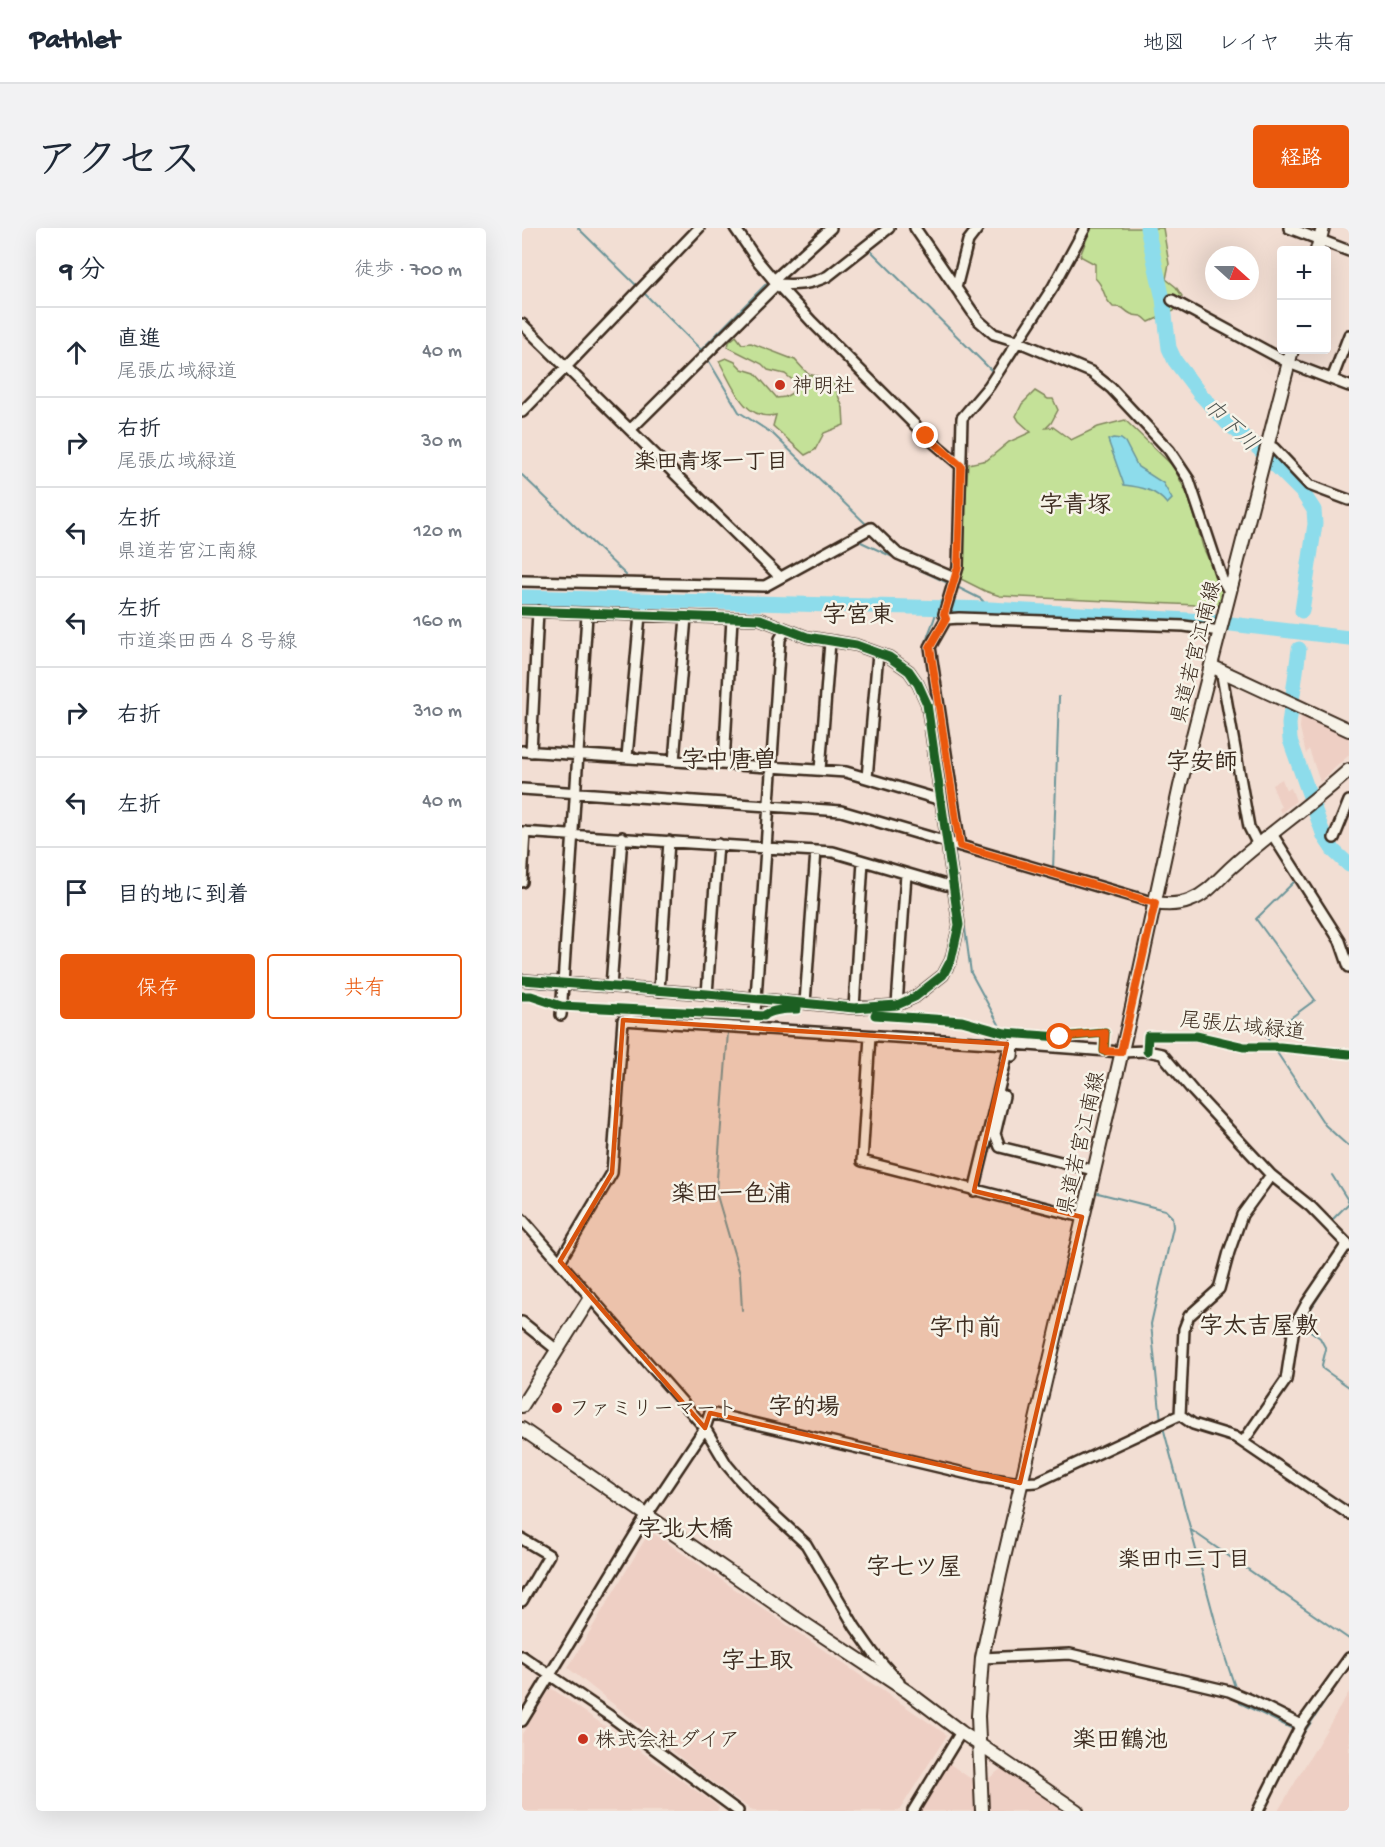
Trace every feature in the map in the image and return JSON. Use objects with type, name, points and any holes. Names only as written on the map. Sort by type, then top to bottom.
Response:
[{"type":"main road","name":"県道若宮江南線","points":[[982,1811],[978,1716],[982,1658],[1180,786],[1216,668],[1220,631],[1291,354]]},
{"type":"main road","points":[[1216,668],[1349,730]]},
{"type":"main road","points":[[1155,903],[1172,905],[1198,897],[1349,770]]},
{"type":"main road","points":[[522,1406],[590,1298]]},
{"type":"main road","points":[[522,1430],[908,1692],[961,1732],[1077,1811]]},
{"type":"street","points":[[522,412],[699,228]]},
{"type":"street","points":[[631,429],[831,228]]},
{"type":"street","points":[[775,282],[809,284],[828,276],[889,228]]},
{"type":"street","points":[[915,228],[978,320],[994,334],[1017,341],[1091,372],[1111,388],[1169,450],[1190,480],[1222,579],[1230,593]]},
{"type":"street","points":[[956,288],[968,241],[978,228]]},
{"type":"street","points":[[960,846],[930,647],[945,617],[948,597],[958,567],[962,418],[988,386],[1053,287],[1085,228]]},
{"type":"street","points":[[1289,228],[1349,251]]},
{"type":"street","points":[[738,229],[757,260],[775,282],[926,436],[961,466]]},
{"type":"street","points":[[1172,300],[1289,363],[1349,386]]},
{"type":"street","points":[[522,324],[780,577]]},
{"type":"street","points":[[1335,380],[1349,335]]},
{"type":"street","points":[[1335,380],[1349,349]]},
{"type":"street","points":[[1268,446],[1274,448],[1309,485],[1349,500]]},
{"type":"street","points":[[522,581],[765,586],[871,528],[898,554],[954,578]]},
{"type":"street","points":[[522,611],[587,615],[759,619],[807,637],[856,645],[899,663],[909,671],[925,697],[959,926],[951,960],[943,975],[915,997],[897,1005],[854,1008],[611,987],[562,987],[522,980]]},
{"type":"street","points":[[538,612],[526,752],[846,772],[941,800]]},
{"type":"street","points":[[561,1015],[587,615]]},
{"type":"street","points":[[627,757],[640,615]]},
{"type":"street","points":[[674,761],[686,617]]},
{"type":"street","points":[[945,617],[1184,626],[1220,631]]},
{"type":"street","points":[[724,764],[732,618]]},
{"type":"street","points":[[754,1028],[780,639],[785,630]]},
{"type":"street","points":[[820,770],[830,642]]},
{"type":"street","points":[[867,778],[878,653]]},
{"type":"street","points":[[1216,668],[1248,827],[1258,845]]},
{"type":"street","points":[[522,789],[841,811],[1155,903]]},
{"type":"street","points":[[1334,838],[1349,801]]},
{"type":"street","points":[[522,882],[524,832],[834,852],[946,885],[952,884]]},
{"type":"street","points":[[1272,834],[1340,941],[1349,967]]},
{"type":"street","points":[[611,987],[622,837]]},
{"type":"street","points":[[659,991],[669,842]]},
{"type":"street","points":[[707,994],[718,844]]},
{"type":"street","points":[[805,1003],[816,851]]},
{"type":"street","points":[[854,1008],[863,861]]},
{"type":"street","points":[[897,1005],[906,874]]},
{"type":"street","points":[[560,1261],[612,1173],[623,1020],[1007,1044],[1009,1048],[974,1191]]},
{"type":"street","points":[[870,1036],[862,1161],[1082,1217]]},
{"type":"street","points":[[1093,1170],[1006,1150],[997,1143],[994,1134],[1015,1049],[1014,1044],[1121,1052],[1147,1051],[1162,1054],[1271,1175],[1311,1207],[1348,1245],[1307,1303],[1294,1327],[1286,1380],[1243,1442]]},
{"type":"street","points":[[1180,1415],[1184,1329],[1189,1316],[1219,1290],[1242,1215],[1271,1175]]},
{"type":"street","points":[[522,1219],[705,1428],[727,1465],[738,1478],[758,1500],[806,1544],[855,1628],[874,1654],[908,1692]]},
{"type":"street","points":[[522,1322],[557,1350]]},
{"type":"street","points":[[522,1721],[647,1515],[705,1428],[711,1413],[981,1477],[1020,1483],[1037,1482],[1180,1415]]},
{"type":"street","points":[[1180,1415],[1193,1424],[1235,1437],[1349,1514]]},
{"type":"street","points":[[522,1539],[549,1555],[522,1601]]},
{"type":"street","points":[[982,1658],[1070,1654],[1229,1692],[1251,1700],[1301,1725]]},
{"type":"street","points":[[522,1656],[673,1761],[733,1809]]},
{"type":"street","points":[[1258,1811],[1301,1725],[1349,1658]]},
{"type":"street","points":[[913,1811],[961,1732]]},
{"type":"highlighted area","points":[[623,1020],[1007,1044],[974,1191],[1082,1217],[1020,1483],[710,1413],[705,1428],[560,1261],[612,1173]]},
{"type":"shaded area","points":[[1303,714],[1349,735],[1349,755],[1320,782],[1309,749],[1306,754],[1300,728]]},
{"type":"shaded area","points":[[1282,779],[1286,790],[1291,788],[1296,801],[1281,813],[1279,809],[1281,807],[1272,785]]},
{"type":"shaded area","points":[[650,1531],[947,1735],[899,1811],[753,1811],[700,1773],[568,1668]]},
{"type":"shaded area","points":[[551,1688],[719,1807],[717,1811],[522,1811],[522,1734]]},
{"type":"shaded area","points":[[1349,1692],[1349,1811],[1278,1811]]},
{"type":"shaded area","points":[[947,1762],[974,1781],[975,1811],[918,1811]]},
{"type":"shaded area","points":[[1002,1768],[1066,1811],[989,1811],[987,1780]]},
{"type":"green space","points":[[1091,228],[1163,228],[1169,264],[1166,279],[1182,296],[1174,311],[1149,322],[1142,316],[1113,307],[1095,278],[1095,264],[1080,256]]},
{"type":"green space","points":[[736,336],[742,344],[751,343],[795,360],[808,374],[832,380],[843,408],[844,425],[824,433],[815,450],[805,455],[773,426],[776,415],[765,416],[755,413],[747,407],[734,390],[719,361],[726,358],[735,362],[742,369],[755,373],[777,398],[792,393],[795,382],[785,374],[768,370],[762,364],[728,347],[729,342]]},
{"type":"green space","points":[[1035,391],[1048,399],[1053,399],[1058,410],[1046,428],[1053,427],[1071,440],[1098,427],[1125,420],[1173,466],[1190,500],[1203,547],[1224,593],[1218,606],[1000,596],[959,578],[968,464],[987,460],[1009,442],[1031,432],[1016,416],[1022,404]]},
{"type":"water","points":[[1113,438],[1125,442],[1138,467],[1163,483],[1172,499],[1167,504],[1158,495],[1148,490],[1124,485],[1108,440]]},
{"type":"waterway","points":[[578,228],[639,288]]},
{"type":"waterway","name":"巾下川","points":[[1147,228],[1163,299],[1169,348],[1175,361],[1200,394],[1227,423],[1258,448],[1303,493],[1314,510],[1315,524],[1302,611]]},
{"type":"waterway","points":[[868,248],[991,370]]},
{"type":"waterway","points":[[702,349],[767,283],[771,284]]},
{"type":"waterway","points":[[643,292],[704,353]]},
{"type":"waterway","points":[[707,358],[739,412],[773,434],[866,524],[864,528]]},
{"type":"waterway","points":[[522,475],[626,575]]},
{"type":"waterway","points":[[859,539],[861,542],[950,584]]},
{"type":"waterway","points":[[955,586],[981,599],[990,609]]},
{"type":"waterway","points":[[522,597],[990,609],[1206,621],[1349,638]]},
{"type":"waterway","points":[[937,608],[925,650],[953,842]]},
{"type":"waterway","name":"巾下川","points":[[1299,649],[1289,724],[1290,740],[1324,836],[1334,851],[1349,865]]},
{"type":"waterway","points":[[1053,870],[1059,697]]},
{"type":"waterway","points":[[954,847],[971,973],[1008,1041]]},
{"type":"waterway","points":[[1294,882],[1256,919],[1315,1000],[1266,1036],[1325,1125],[1348,1146]]},
{"type":"waterway","points":[[522,986],[560,989]]},
{"type":"waterway","points":[[566,989],[686,997]]},
{"type":"waterway","points":[[728,1032],[716,1192],[740,1274],[742,1310]]},
{"type":"waterway","points":[[991,1137],[996,1148]]},
{"type":"waterway","points":[[1000,1151],[1047,1163]]},
{"type":"waterway","points":[[1332,1175],[1349,1202]]},
{"type":"waterway","points":[[1098,1193],[1165,1210],[1172,1217],[1173,1227],[1151,1324],[1161,1421]]},
{"type":"waterway","points":[[1349,1203],[1332,1220],[1349,1239]]},
{"type":"waterway","points":[[1346,1255],[1301,1324],[1320,1338],[1326,1349],[1323,1369],[1349,1387]]},
{"type":"waterway","points":[[1163,1427],[1224,1654],[1236,1690]]},
{"type":"waterway","points":[[1191,1530],[1349,1639]]},
{"type":"waterway","points":[[1264,1811],[1303,1734],[1349,1667]]},
{"type":"waterway","points":[[1239,1698],[1240,1703],[1295,1730]]},
{"type":"cycle path","points":[[522,611],[760,619],[807,637],[856,645],[889,657],[909,671],[927,704],[959,925],[951,960],[943,975],[915,997],[897,1005],[854,1008],[522,980]]},
{"type":"cycle path","points":[[522,996],[531,996],[561,1006],[764,1016],[775,1011],[797,1009]]},
{"type":"cycle path","points":[[875,1015],[962,1021],[1005,1033],[1060,1037],[1105,1033],[1104,1051]]},
{"type":"cycle path","name":"尾張広域緑道","points":[[1147,1051],[1148,1036],[1196,1036],[1244,1047],[1280,1047],[1349,1054]]},
{"type":"place","name":"神明社","points":[[780,385]]},
{"type":"place","name":"ファミリーマート","points":[[557,1408]]},
{"type":"place","name":"株式会社ダイア","points":[[583,1739]]},
{"type":"district","name":"楽田青塚一丁目","points":[[711,460]]},
{"type":"district","name":"字青塚","points":[[1075,504]]},
{"type":"district","name":"字宮東","points":[[858,614]]},
{"type":"district","name":"字中唐曽","points":[[729,759]]},
{"type":"district","name":"字安師","points":[[1202,761]]},
{"type":"district","name":"楽田一色浦","points":[[731,1193]]},
{"type":"district","name":"字太吉屋敷","points":[[1259,1325]]},
{"type":"district","name":"字巾前","points":[[965,1327]]},
{"type":"district","name":"字的場","points":[[804,1406]]},
{"type":"district","name":"字北大橋","points":[[685,1528]]},
{"type":"district","name":"楽田巾三丁目","points":[[1184,1558]]},
{"type":"district","name":"字七ツ屋","points":[[914,1566]]},
{"type":"district","name":"字土取","points":[[757,1660]]},
{"type":"district","name":"楽田鶴池","points":[[1120,1739]]},
{"type":"route","points":[[926,436],[961,466],[958,567],[944,614],[946,619],[930,647],[960,846],[1155,903],[1121,1052],[1104,1051],[1105,1033],[1060,1037]]}]
